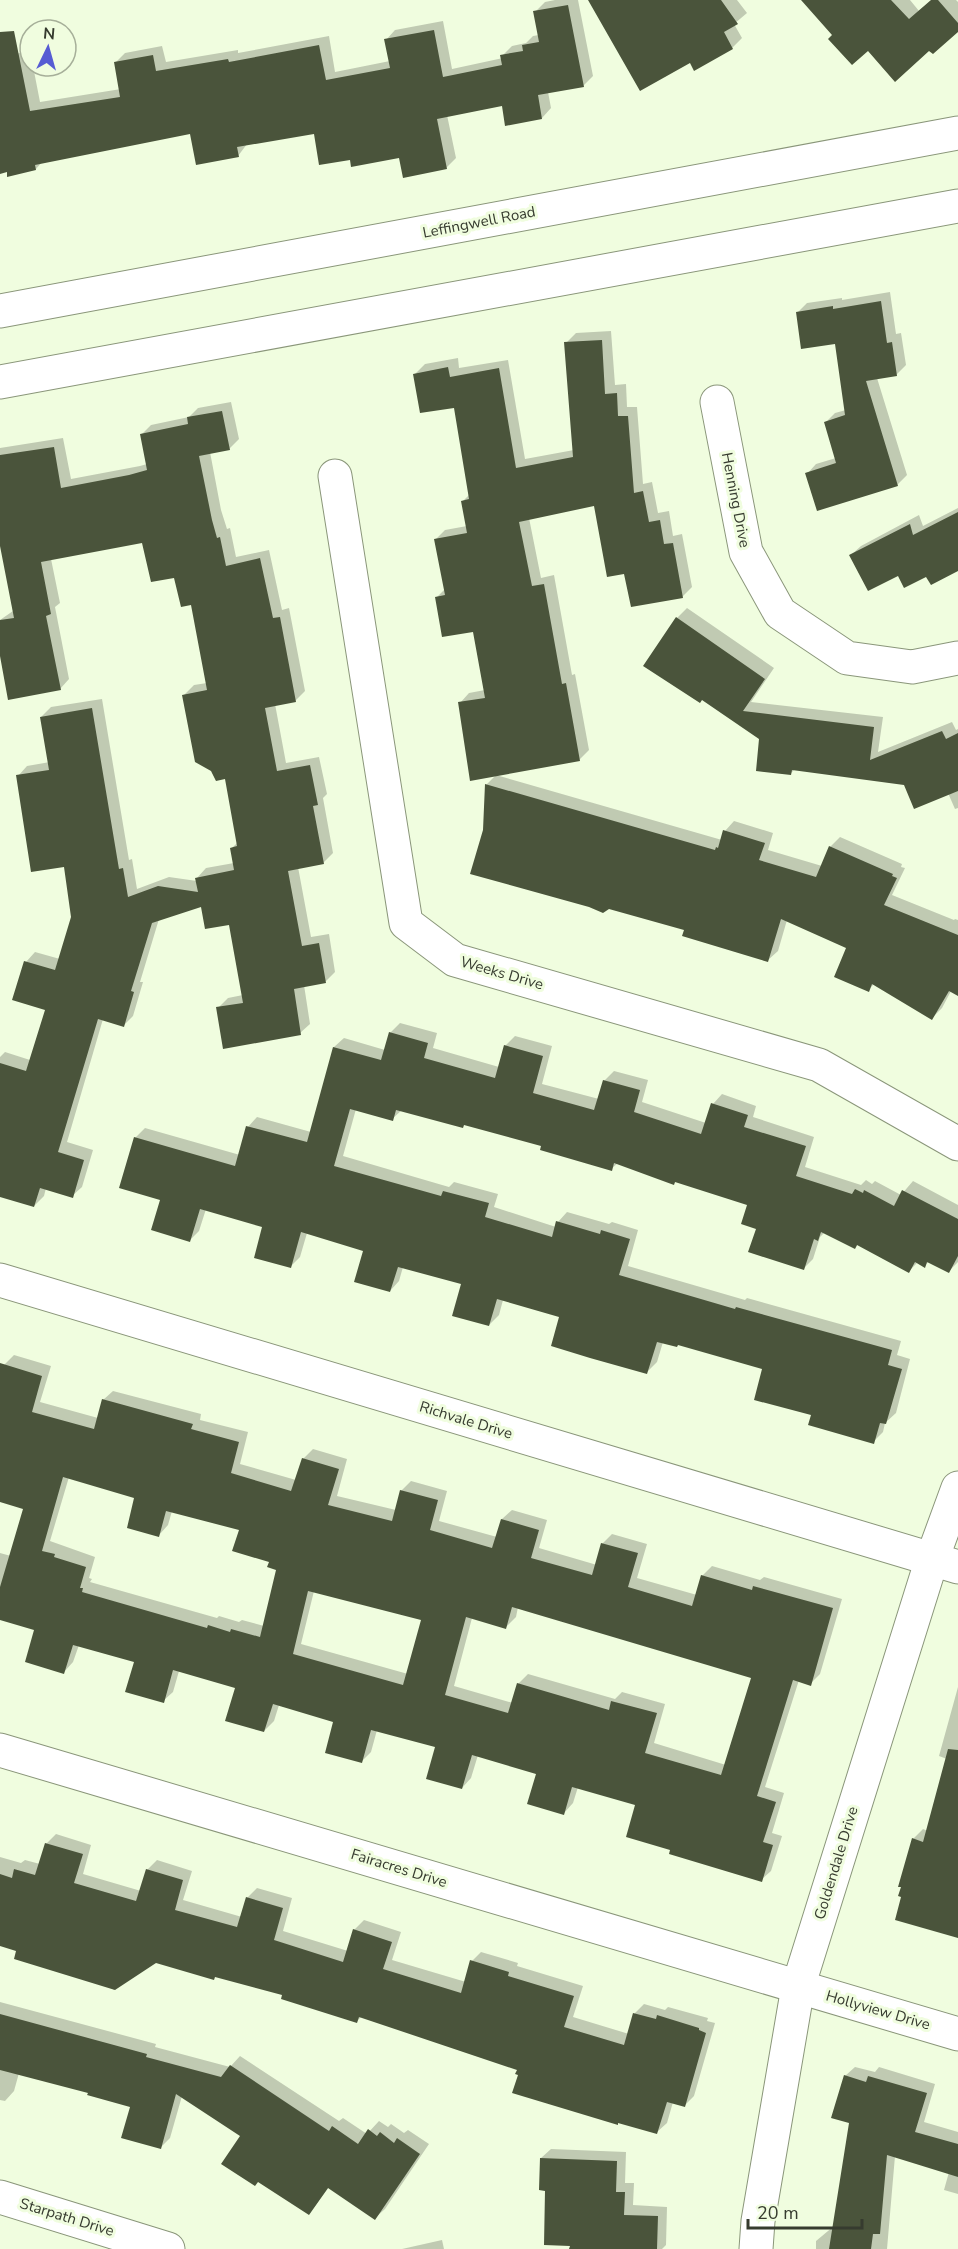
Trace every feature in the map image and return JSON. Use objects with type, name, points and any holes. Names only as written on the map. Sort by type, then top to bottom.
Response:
[{"type":"street","name":"Leffingwell Road","points":[[0,311],[958,133]]},
{"type":"street","points":[[0,382],[958,206]]},
{"type":"street","name":"Henning Drive","points":[[717,402],[746,552],[780,613],[847,658],[912,667],[958,658]]},
{"type":"street","name":"Weeks Drive","points":[[335,476],[406,923],[455,960],[819,1065],[958,1144]]},
{"type":"street","name":"Richvale Drive","points":[[0,1280],[945,1563]]},
{"type":"street","name":"Goldendale Drive","points":[[756,2249],[758,2221],[798,1987],[945,1563],[958,1488]]},
{"type":"street","name":"Fairacres Drive","points":[[0,1749],[798,1987]]},
{"type":"street","name":"Hollyview Drive","points":[[798,1987],[958,2034]]},
{"type":"street","name":"Starpath Drive","points":[[0,2197],[168,2249]]},
{"type":"building","points":[[588,0],[721,0],[738,24],[724,32],[733,49],[694,71],[690,63],[640,91]]},
{"type":"building","points":[[801,0],[891,0],[909,19],[931,0],[938,0],[958,23],[958,32],[933,54],[929,51],[895,82],[868,51],[852,65],[828,39],[832,35]]},
{"type":"building","points":[[568,5],[584,87],[538,95],[542,119],[505,126],[502,106],[437,119],[447,169],[403,178],[399,158],[351,167],[350,160],[319,165],[314,134],[237,147],[239,157],[196,165],[190,134],[35,165],[36,170],[7,177],[7,172],[0,174],[0,32],[14,31],[18,51],[18,78],[23,78],[30,111],[120,97],[114,62],[153,55],[156,71],[228,59],[229,62],[319,45],[326,80],[390,68],[384,39],[434,30],[443,77],[502,65],[500,55],[523,51],[522,45],[539,42],[533,11]]},
{"type":"building","points":[[881,301],[887,343],[892,342],[897,376],[866,381],[898,486],[817,511],[805,473],[836,463],[824,422],[845,415],[835,344],[801,349],[796,312]]},
{"type":"building","points":[[602,340],[605,394],[617,393],[618,416],[628,416],[634,493],[643,491],[649,522],[660,520],[664,544],[673,543],[683,598],[631,607],[624,574],[607,577],[594,506],[519,522],[532,586],[544,584],[562,684],[566,683],[580,761],[470,781],[458,702],[485,698],[473,632],[442,637],[435,597],[445,595],[434,539],[467,533],[461,501],[469,499],[454,408],[420,413],[413,374],[448,367],[450,377],[499,368],[516,468],[573,457],[564,342]]},
{"type":"building","points":[[222,411],[230,450],[199,456],[212,520],[217,538],[220,537],[226,566],[260,558],[273,618],[280,617],[296,702],[265,708],[277,771],[310,765],[318,805],[313,806],[324,864],[288,871],[302,946],[319,943],[326,983],[294,989],[301,1035],[223,1049],[216,1007],[243,1003],[229,925],[205,929],[201,907],[152,923],[131,991],[134,992],[124,1027],[98,1019],[58,1152],[84,1160],[73,1198],[40,1188],[34,1207],[0,1197],[0,1063],[26,1071],[45,1010],[12,1000],[24,961],[55,970],[71,917],[64,867],[31,872],[16,775],[49,770],[40,717],[92,708],[119,869],[123,868],[128,897],[158,886],[198,892],[195,878],[234,870],[230,848],[237,846],[225,779],[216,781],[211,771],[195,762],[182,695],[207,690],[191,605],[181,607],[174,578],[151,582],[142,543],[41,562],[51,614],[46,616],[61,690],[8,700],[0,656],[0,620],[14,618],[0,546],[0,455],[54,447],[61,488],[129,475],[147,470],[140,434],[188,424],[187,417]]},
{"type":"building","points":[[958,512],[958,571],[931,585],[926,577],[904,588],[898,576],[868,591],[849,555],[910,524],[913,535]]},
{"type":"building","points":[[676,617],[765,679],[743,711],[874,727],[870,760],[942,731],[946,739],[958,733],[958,791],[914,809],[904,785],[792,770],[791,775],[756,771],[759,739],[702,700],[700,703],[643,666]]},
{"type":"building","points":[[485,784],[715,850],[716,847],[718,848],[723,830],[765,843],[759,860],[816,877],[829,846],[893,874],[892,876],[897,878],[884,905],[958,935],[958,996],[949,991],[932,1020],[872,984],[869,992],[834,977],[846,948],[781,919],[768,962],[682,936],[684,930],[609,909],[603,913],[589,907],[470,874],[483,830]]},
{"type":"building","points":[[389,1032],[428,1043],[424,1058],[495,1078],[504,1045],[543,1056],[533,1093],[594,1110],[603,1080],[640,1090],[634,1112],[701,1134],[711,1103],[748,1115],[744,1127],[806,1146],[796,1176],[852,1194],[855,1189],[863,1193],[864,1190],[894,1206],[902,1190],[958,1219],[958,1256],[949,1273],[927,1262],[925,1268],[915,1262],[909,1273],[857,1245],[855,1249],[821,1232],[818,1241],[814,1239],[804,1270],[748,1252],[756,1229],[741,1224],[747,1205],[675,1182],[674,1185],[614,1163],[612,1171],[540,1150],[541,1146],[464,1125],[463,1128],[396,1110],[393,1121],[350,1109],[334,1166],[441,1196],[443,1191],[489,1203],[485,1217],[552,1237],[556,1221],[600,1234],[601,1230],[630,1239],[619,1275],[735,1309],[736,1307],[892,1350],[888,1365],[902,1369],[886,1424],[880,1423],[874,1444],[808,1425],[811,1415],[754,1400],[762,1369],[678,1345],[677,1347],[657,1342],[647,1374],[590,1358],[551,1346],[559,1317],[497,1299],[489,1326],[452,1316],[461,1284],[398,1267],[390,1292],[354,1282],[363,1251],[301,1232],[291,1268],[254,1258],[262,1227],[200,1209],[190,1242],[151,1230],[160,1200],[119,1188],[134,1137],[235,1166],[246,1126],[307,1142],[333,1047],[381,1060]]},
{"type":"building","points":[[0,1363],[42,1376],[32,1412],[94,1429],[102,1399],[193,1424],[191,1429],[239,1442],[231,1473],[291,1491],[302,1458],[339,1469],[328,1505],[392,1521],[400,1490],[438,1500],[430,1530],[492,1548],[501,1519],[539,1530],[531,1558],[592,1575],[601,1543],[638,1553],[628,1587],[692,1606],[701,1575],[752,1590],[753,1586],[833,1608],[811,1686],[793,1680],[757,1796],[776,1802],[763,1842],[773,1845],[762,1882],[669,1854],[670,1850],[626,1837],[635,1805],[572,1787],[564,1815],[527,1804],[536,1774],[472,1755],[462,1789],[426,1779],[435,1747],[371,1730],[362,1763],[325,1753],[333,1722],[273,1704],[264,1732],[225,1721],[235,1688],[173,1670],[164,1703],[125,1692],[134,1662],[73,1645],[64,1674],[25,1662],[34,1630],[0,1620],[0,1587],[23,1509],[0,1502]],"holes":[[[63,1477],[134,1498],[127,1528],[159,1537],[166,1511],[239,1530],[232,1551],[269,1562],[267,1567],[276,1570],[260,1637],[231,1629],[230,1632],[208,1625],[207,1628],[82,1592],[83,1588],[80,1588],[86,1567],[42,1551]],[[308,1591],[421,1620],[403,1685],[293,1654]],[[512,1607],[751,1678],[721,1775],[645,1753],[657,1713],[611,1701],[609,1710],[517,1683],[508,1713],[445,1695],[466,1617],[506,1629]]]},
{"type":"building","points":[[948,1749],[958,1750],[958,1938],[895,1920],[901,1897],[898,1896],[901,1887],[898,1887],[912,1838],[923,1842]]},
{"type":"building","points":[[45,1843],[83,1854],[74,1883],[136,1901],[146,1869],[183,1880],[175,1910],[237,1927],[246,1897],[283,1908],[274,1940],[343,1962],[353,1929],[392,1942],[383,1969],[461,1993],[470,1960],[509,1972],[508,1976],[574,1996],[564,2027],[624,2045],[633,2013],[656,2019],[657,2015],[699,2028],[706,2033],[685,2107],[667,2102],[657,2134],[618,2123],[618,2125],[512,2093],[518,2075],[515,2074],[517,2070],[359,2017],[357,2023],[281,1999],[282,1995],[215,1977],[214,1980],[156,1963],[115,1990],[14,1959],[16,1951],[0,1946],[0,1874],[12,1878],[14,1869],[35,1875]]},
{"type":"building","points":[[0,2014],[147,2054],[146,2057],[221,2077],[230,2065],[329,2131],[332,2126],[358,2144],[368,2129],[377,2136],[380,2132],[394,2143],[397,2138],[420,2154],[375,2220],[328,2188],[309,2215],[258,2182],[255,2186],[221,2164],[240,2136],[176,2094],[161,2149],[121,2138],[130,2107],[87,2095],[88,2093],[0,2070]]},
{"type":"building","points":[[844,2075],[866,2082],[868,2076],[927,2093],[915,2132],[958,2144],[958,2177],[887,2155],[880,2234],[873,2234],[871,2249],[829,2249],[849,2123],[831,2118]]},
{"type":"building","points":[[540,2158],[617,2161],[616,2192],[625,2192],[624,2215],[658,2216],[657,2249],[569,2249],[570,2246],[544,2245],[545,2191],[539,2190]]}]
